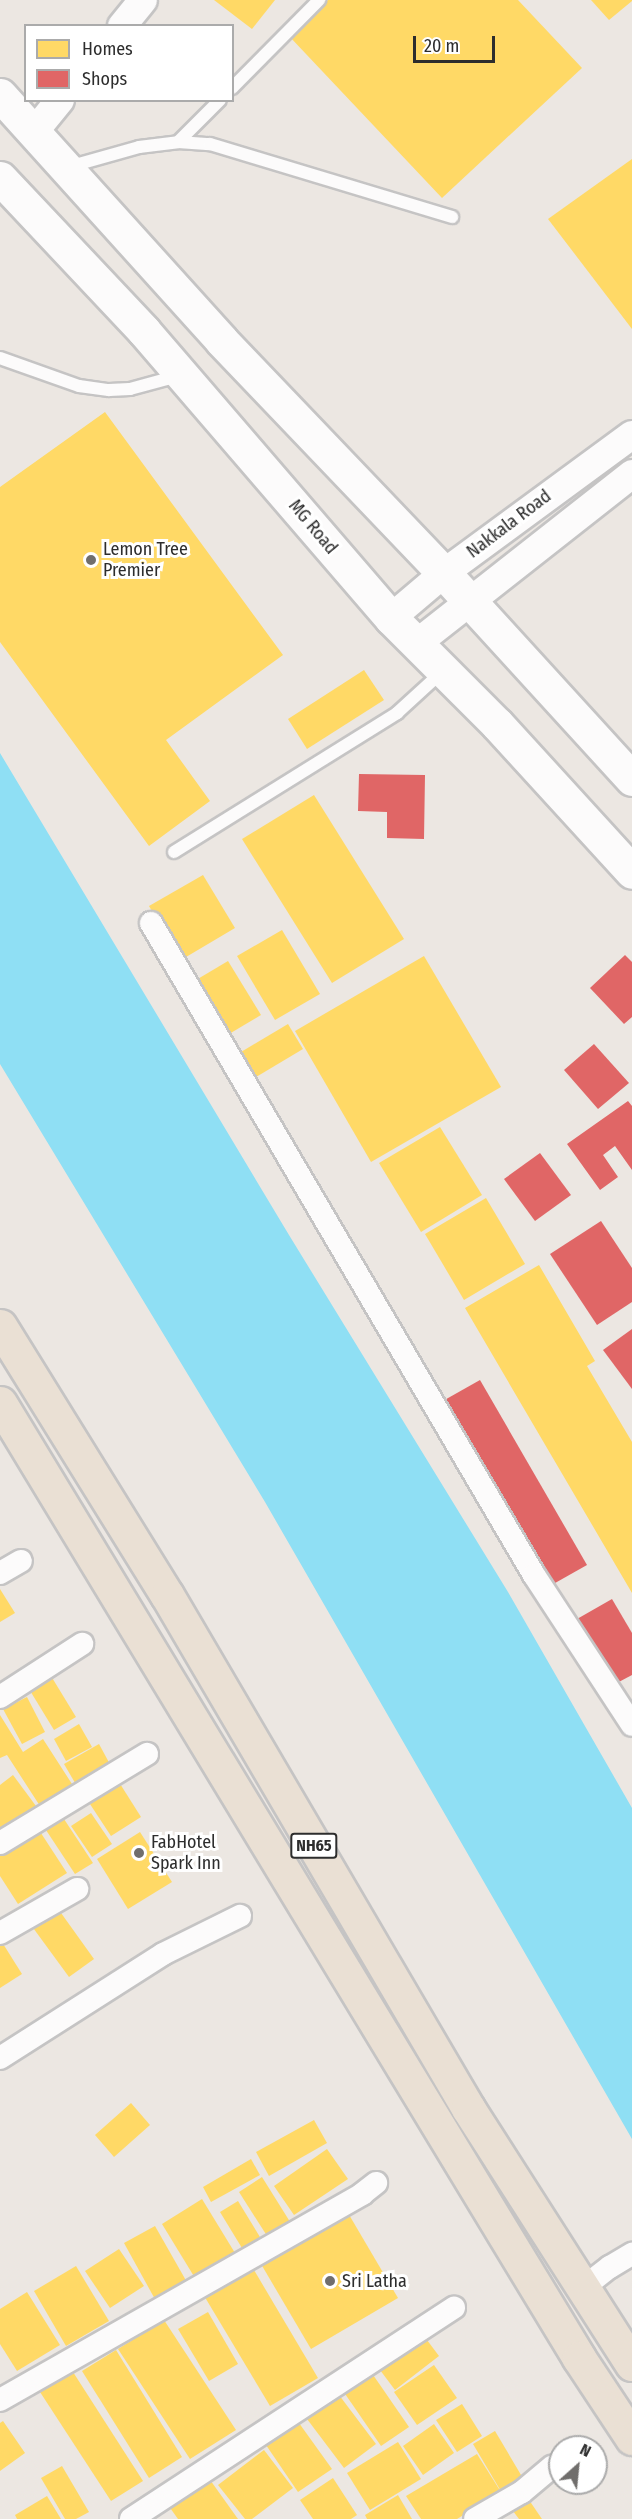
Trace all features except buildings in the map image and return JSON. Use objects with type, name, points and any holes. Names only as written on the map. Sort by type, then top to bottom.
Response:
[{"type":"highway","name":"NH65","points":[[0,1326],[167,1595],[468,2108],[632,2364]]},
{"type":"highway","name":"NH65","points":[[0,1403],[579,2358],[632,2438]]},
{"type":"highway","points":[[437,2122],[468,2108]]},
{"type":"main road","points":[[0,95],[221,340],[444,573],[632,779]]},
{"type":"main road","name":"MG Road","points":[[0,177],[182,375],[391,618],[497,724],[632,872]]},
{"type":"street","points":[[124,24],[143,0]]},
{"type":"street","points":[[34,132],[58,102]]},
{"type":"street","name":"Nakkala Road","points":[[391,618],[444,573],[632,435]]},
{"type":"street","name":"Nakkala Road","points":[[416,644],[632,474]]},
{"type":"street","points":[[151,923],[534,1575],[632,1725]]},
{"type":"street","points":[[0,1573],[21,1561]]},
{"type":"street","points":[[0,1697],[82,1644]]},
{"type":"street","points":[[0,1843],[147,1754]]},
{"type":"street","points":[[0,1933],[77,1889]]},
{"type":"street","points":[[0,2058],[163,1954],[240,1916]]},
{"type":"street","points":[[0,2400],[362,2194],[376,2183]]},
{"type":"street","points":[[584,2287],[632,2254]]},
{"type":"street","points":[[131,2519],[454,2308]]},
{"type":"street","points":[[475,2519],[522,2492],[548,2470]]},
{"type":"lane","points":[[234,86],[319,0]]},
{"type":"lane","points":[[178,142],[218,102]]},
{"type":"lane","points":[[67,168],[139,147],[178,142],[210,144],[452,217]]},
{"type":"lane","points":[[0,358],[79,386],[109,390],[130,389],[182,375]]},
{"type":"lane","points":[[174,852],[397,713],[443,671]]},
{"type":"water","points":[[0,753],[289,1235],[508,1592],[632,1808],[632,2139],[265,1502],[0,1064]]},
{"type":"place","name":"Lemon Tree Premier","points":[[91,560]]},
{"type":"place","name":"FabHotel Spark Inn","points":[[139,1853]]},
{"type":"place","name":"Sri Latha","points":[[330,2281]]}]
